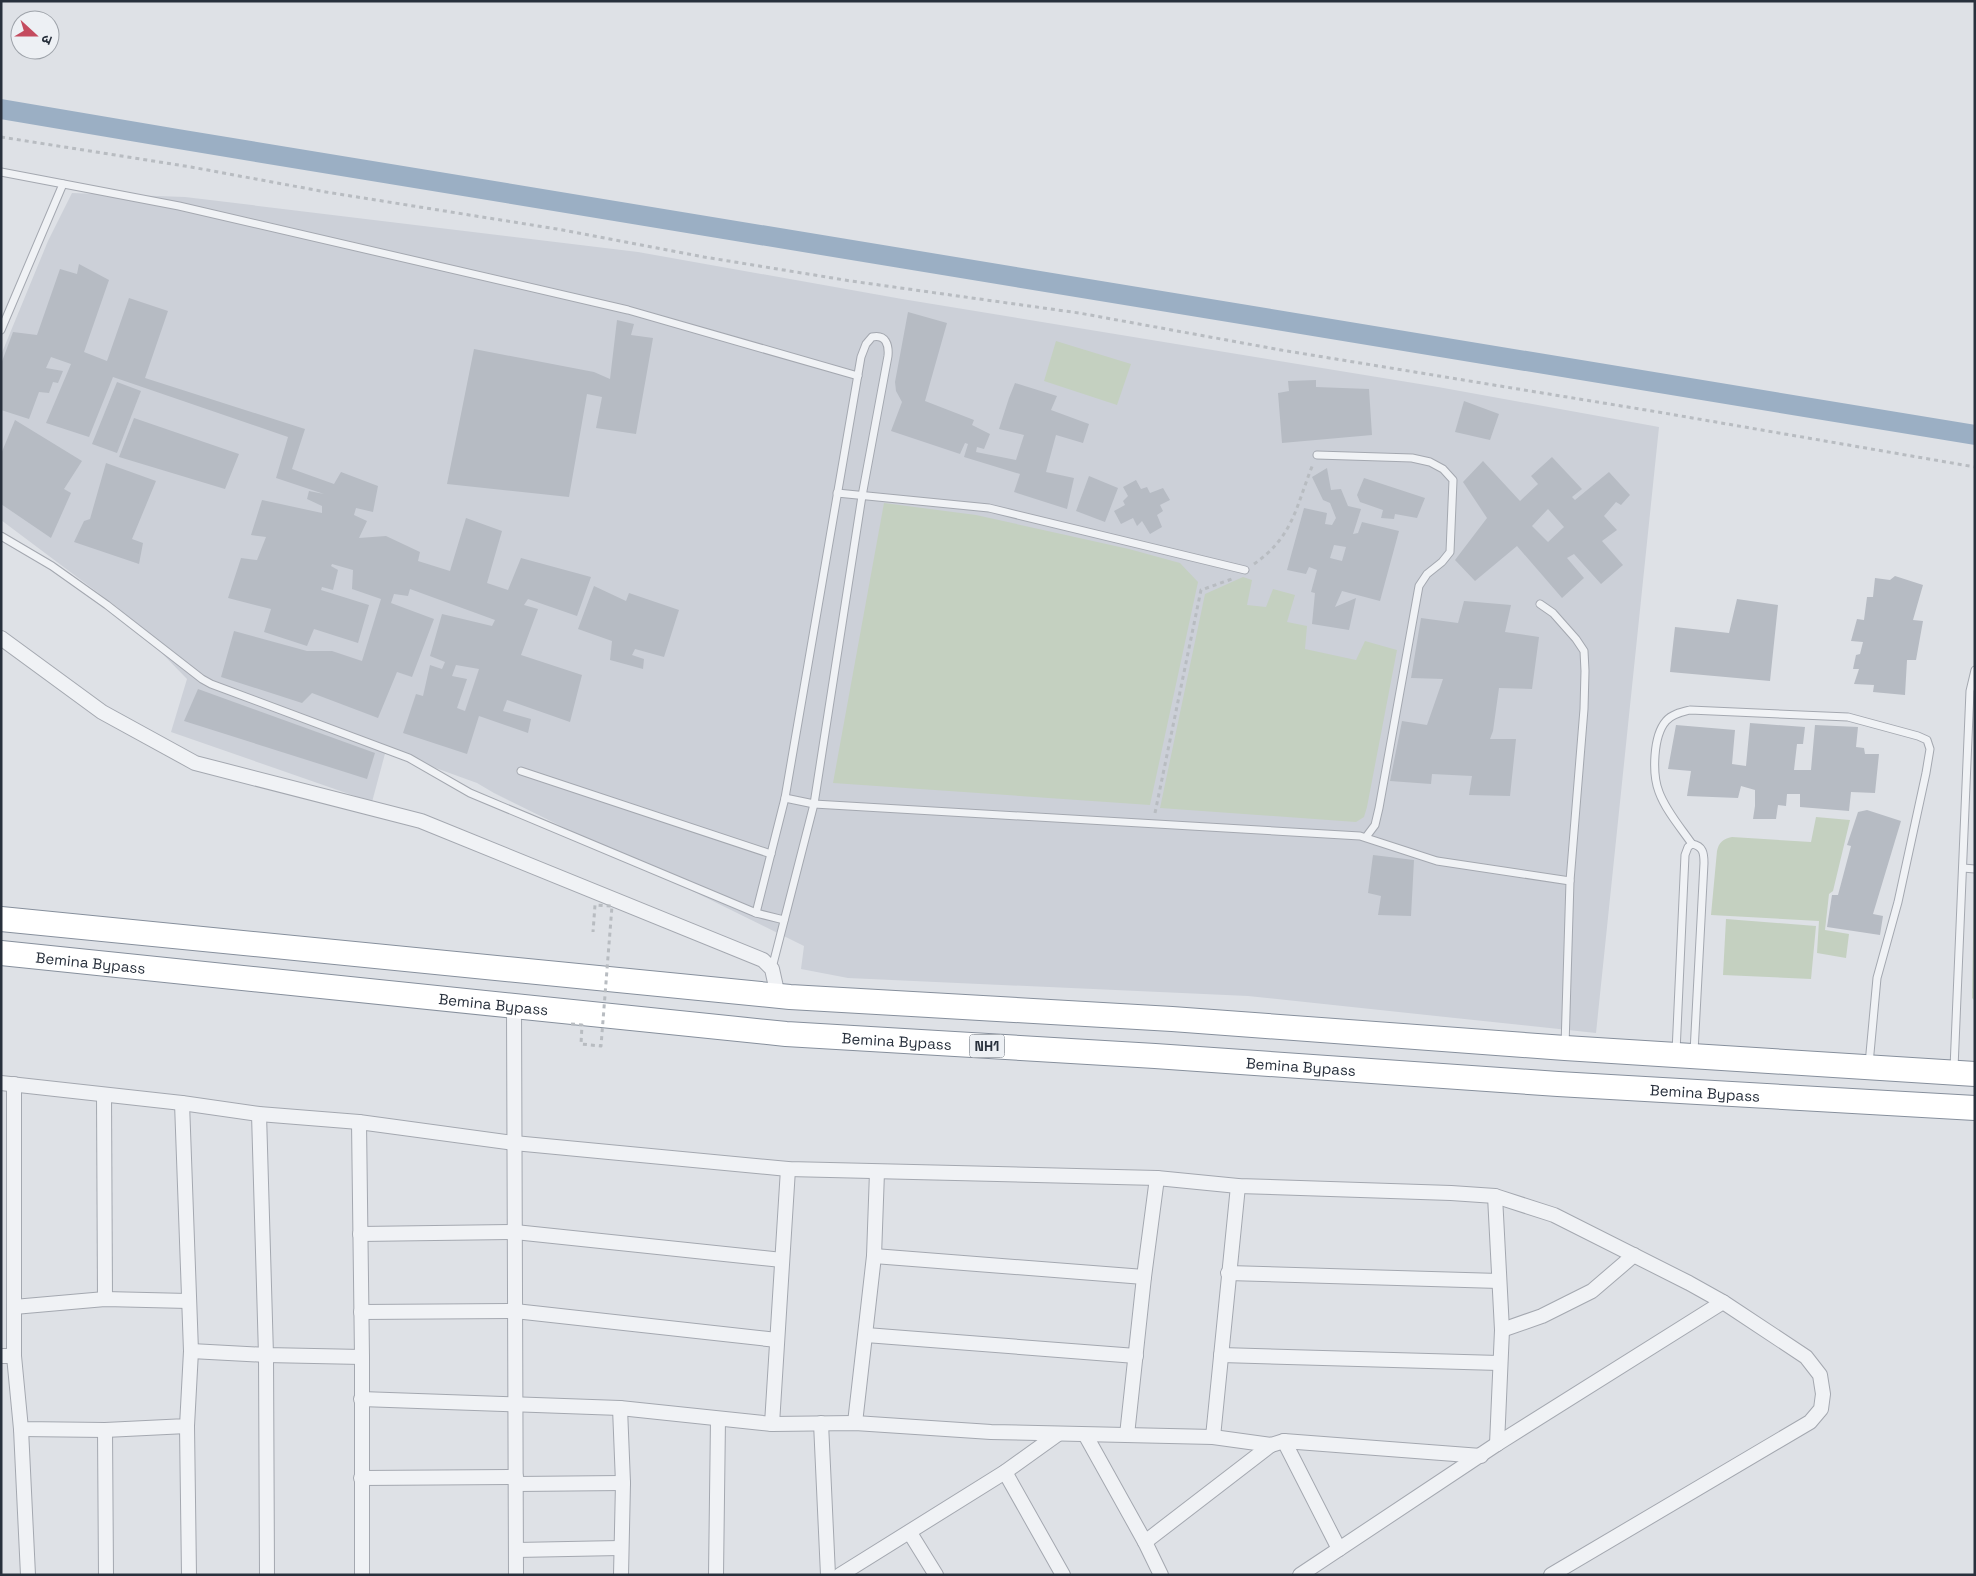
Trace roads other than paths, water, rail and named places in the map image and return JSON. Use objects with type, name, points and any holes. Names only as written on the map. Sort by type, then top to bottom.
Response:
[{"type":"highway","points":[[1,919],[778,996],[1182,1020],[1565,1048],[1964,1074]]},
{"type":"highway","name":"Bemina Bypass","points":[[1,953],[786,1034],[1155,1056],[1558,1084],[1975,1108]]},
{"type":"street","points":[[1,638],[102,712],[195,763],[421,822],[729,945],[763,960],[772,969],[778,996]]},
{"type":"street","points":[[514,1006],[516,1575]]},
{"type":"street","points":[[28,1575],[21,1429],[8,1356],[14,1307],[8,1083],[259,1114],[359,1122],[514,1143],[788,1169],[1157,1178],[1238,1186],[1495,1196],[1554,1215],[1723,1302],[1806,1357],[1820,1375],[1823,1394],[1821,1409],[1810,1422],[1568,1570],[1551,1575]]},
{"type":"street","points":[[104,1095],[105,1299]]},
{"type":"street","points":[[182,1103],[191,1352],[187,1426],[189,1575]]},
{"type":"street","points":[[259,1114],[266,1355],[267,1575]]},
{"type":"street","points":[[359,1122],[362,1575]]},
{"type":"street","points":[[772,1424],[788,1169]]},
{"type":"street","points":[[855,1423],[874,1256],[877,1172]]},
{"type":"street","points":[[1128,1435],[1144,1277],[1157,1178]]},
{"type":"street","points":[[1213,1437],[1238,1186]]},
{"type":"street","points":[[1495,1196],[1502,1330],[1496,1444]]},
{"type":"street","points":[[360,1234],[514,1232],[782,1260]]},
{"type":"street","points":[[1502,1330],[1542,1316],[1592,1291],[1634,1255]]},
{"type":"street","points":[[874,1256],[1144,1277]]},
{"type":"street","points":[[1228,1273],[1499,1280]]},
{"type":"street","points":[[14,1307],[105,1299],[188,1301]]},
{"type":"street","points":[[1300,1575],[1481,1456],[1496,1444],[1723,1302]]},
{"type":"street","points":[[361,1312],[515,1311],[777,1340]]},
{"type":"street","points":[[866,1335],[1136,1356]]},
{"type":"street","points":[[191,1352],[362,1356]]},
{"type":"street","points":[[1221,1355],[1499,1363]]},
{"type":"street","points":[[361,1399],[620,1408],[772,1424],[855,1423],[1086,1436],[1213,1437],[1481,1456]]},
{"type":"street","points":[[620,1408],[623,1483],[620,1548],[621,1575]]},
{"type":"street","points":[[716,1575],[718,1418]]},
{"type":"street","points":[[821,1423],[828,1575]]},
{"type":"street","points":[[21,1429],[105,1430],[187,1426]]},
{"type":"street","points":[[105,1430],[106,1575]]},
{"type":"street","points":[[840,1575],[1005,1472],[1058,1434]]},
{"type":"street","points":[[1086,1436],[1145,1542],[1160,1575]]},
{"type":"street","points":[[1145,1542],[1277,1443]]},
{"type":"street","points":[[1277,1443],[1339,1549]]},
{"type":"street","points":[[1005,1472],[1063,1575]]},
{"type":"street","points":[[361,1478],[623,1483]]},
{"type":"street","points":[[910,1533],[936,1575]]},
{"type":"street","points":[[516,1550],[620,1548]]},
{"type":"lane","points":[[1,172],[179,206],[628,310],[858,376]]},
{"type":"lane","points":[[1,330],[63,184]]},
{"type":"lane","points":[[756,913],[785,798],[861,357],[866,344],[872,337],[878,336],[885,340],[889,346],[888,356],[862,496],[814,804],[772,969]]},
{"type":"lane","points":[[1316,454],[1412,458],[1430,462],[1443,469],[1453,480],[1450,552],[1442,562],[1427,574],[1419,586],[1379,808],[1375,825],[1366,837]]},
{"type":"lane","points":[[837,493],[989,508],[1245,570]]},
{"type":"lane","points":[[1,536],[52,566],[211,684],[410,758],[470,793],[756,913],[784,920]]},
{"type":"lane","points":[[1540,604],[1552,613],[1576,639],[1584,651],[1584,709],[1570,881],[1565,1048]]},
{"type":"lane","points":[[1964,1074],[1963,868],[1970,691],[1975,670]]},
{"type":"lane","points":[[1684,1056],[1704,854],[1702,848],[1692,844],[1662,800],[1658,790],[1654,762],[1660,732],[1666,720],[1673,715],[1690,710],[1848,717],[1918,736],[1927,740],[1930,750],[1898,902],[1877,978],[1869,1068]]},
{"type":"lane","points":[[521,771],[771,854]]},
{"type":"lane","points":[[785,798],[814,804],[1366,837],[1437,861],[1570,881]]},
{"type":"lane","points":[[1684,1056],[1685,855],[1688,847],[1692,844]]},
{"type":"lane","points":[[1963,868],[1975,869]]},
{"type":"waterway","points":[[1,109],[1975,435]]}]
